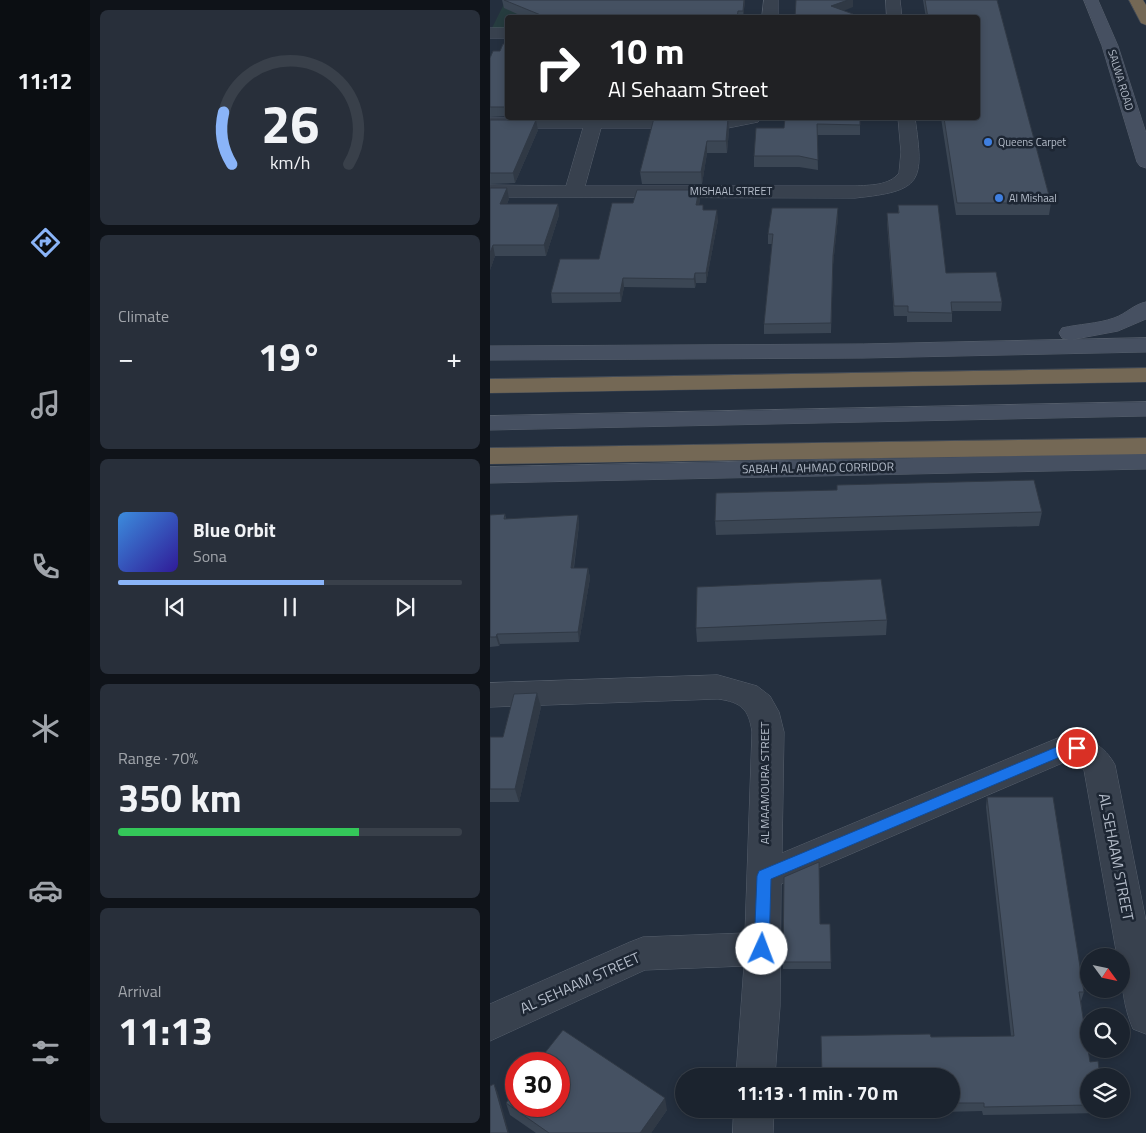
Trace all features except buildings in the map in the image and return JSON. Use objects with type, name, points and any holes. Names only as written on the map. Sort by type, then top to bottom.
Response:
[{"type":"highway","points":[[1136,0],[1146,20]]},
{"type":"highway","points":[[490,386],[1146,375]]},
{"type":"highway","name":"SABAH AL AHMAD CORRIDOR","points":[[490,456],[1146,446]]},
{"type":"main road","name":"SALWA ROAD","points":[[1091,0],[1110,46],[1146,162]]},
{"type":"main road","points":[[863,351],[902,341],[1066,333],[1098,329],[1140,314],[1146,308]]},
{"type":"main road","points":[[490,352],[863,351],[1146,345]]},
{"type":"main road","points":[[490,423],[1146,409]]},
{"type":"main road","name":"SABAH AL AHMAD CORRIDOR","points":[[490,475],[1146,461]]},
{"type":"street","points":[[770,15],[771,0]]},
{"type":"street","points":[[893,0],[895,15]]},
{"type":"street","points":[[490,33],[505,33]]},
{"type":"street","points":[[490,123],[728,123],[742,120]]},
{"type":"street","name":"MISHAAL STREET","points":[[490,190],[855,192],[881,189],[904,181],[912,170],[906,120]]},
{"type":"street","points":[[574,190],[594,122]]},
{"type":"street","name":"AL MAAMOURA STREET","points":[[490,694],[718,687],[733,689],[747,694],[759,704],[766,718],[761,1006],[757,1068]]},
{"type":"street","name":"AL SEHAAM STREET","points":[[764,876],[1056,752],[1066,748],[1077,748],[1087,753],[1098,765],[1146,1016]]},
{"type":"street","name":"AL SEHAAM STREET","points":[[490,1023],[644,954],[762,949]]},
{"type":"street","points":[[753,1133],[754,1118]]},
{"type":"green space","points":[[506,0],[562,15],[505,15],[505,29],[492,28]]},
{"type":"place","name":"Queens Carpet","points":[[988,142]]},
{"type":"place","name":"Al Mishaal","points":[[999,198]]},
{"type":"route","points":[[762,949],[764,876],[1066,748],[1077,748]]}]
